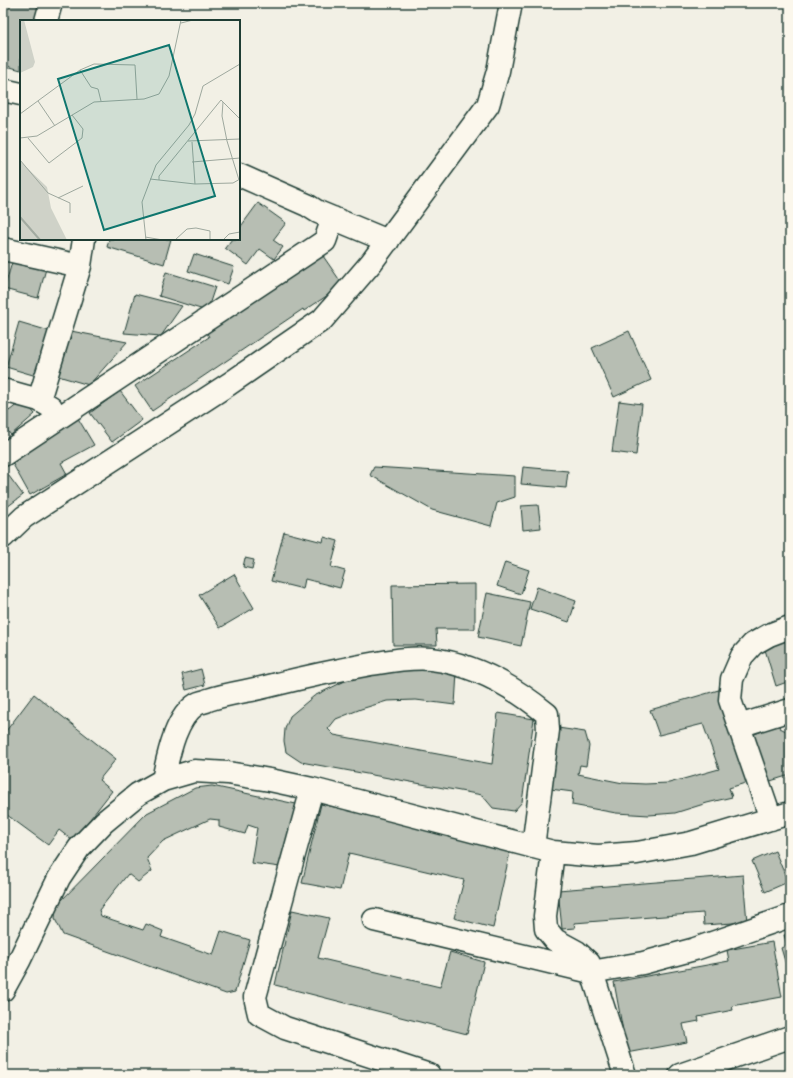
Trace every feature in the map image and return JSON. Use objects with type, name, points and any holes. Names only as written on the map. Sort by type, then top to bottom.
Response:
[{"type":"street","points":[[46,20],[52,3]]},
{"type":"street","points":[[3,537],[24,517],[229,384],[322,320],[388,241],[488,104],[498,71],[511,3]]},
{"type":"street","points":[[3,90],[20,94]]},
{"type":"street","points":[[240,175],[307,205],[318,212],[388,241]]},
{"type":"street","points":[[3,456],[325,241],[333,218]]},
{"type":"street","points":[[39,400],[80,266],[84,240]]},
{"type":"street","points":[[3,249],[80,266]]},
{"type":"street","points":[[3,390],[39,400],[65,414]]},
{"type":"street","points":[[3,990],[19,961],[58,878],[79,848],[104,822],[132,798],[163,780],[194,771],[228,773],[270,780],[312,789],[543,850],[598,856],[637,853],[691,844],[781,816],[740,726],[730,700],[732,679],[742,656],[754,644],[769,635],[790,627]]},
{"type":"street","points":[[163,780],[170,746],[182,720],[196,704],[222,696],[258,689],[326,672],[398,660],[430,659],[452,662],[478,671],[528,698],[547,714],[548,730],[543,850],[546,929],[555,940],[577,952],[589,963],[625,1075]]},
{"type":"street","points":[[740,726],[790,710]]},
{"type":"street","points":[[312,789],[256,997],[259,1014],[285,1028],[429,1075]]},
{"type":"street","points":[[374,920],[591,972],[643,963],[695,949],[790,916]]},
{"type":"street","points":[[680,1075],[790,1037]]},
{"type":"building","points":[[3,3],[42,3],[37,20],[20,20],[20,70],[3,65]]},
{"type":"building","points":[[258,203],[286,223],[273,240],[283,247],[274,259],[260,249],[248,265],[225,248],[231,240],[240,240],[240,228]]},
{"type":"building","points":[[109,240],[171,240],[164,264],[107,247]]},
{"type":"building","points":[[194,254],[234,267],[228,284],[188,271]]},
{"type":"building","points":[[14,256],[47,265],[38,298],[4,289]]},
{"type":"building","points":[[323,256],[343,285],[304,311],[303,309],[152,411],[135,386],[209,337],[207,333]]},
{"type":"building","points":[[166,272],[215,287],[207,311],[159,296]]},
{"type":"building","points":[[135,294],[182,306],[161,336],[124,333]]},
{"type":"building","points":[[19,322],[56,333],[43,378],[6,367]]},
{"type":"building","points":[[71,331],[127,342],[89,385],[58,376]]},
{"type":"building","points":[[629,331],[651,380],[614,397],[592,348]]},
{"type":"building","points":[[120,391],[142,420],[112,442],[90,413]]},
{"type":"building","points":[[23,400],[35,414],[11,435],[3,426],[3,405],[9,411]]},
{"type":"building","points":[[619,401],[642,404],[636,455],[612,452]]},
{"type":"building","points":[[76,415],[94,445],[61,463],[67,474],[30,495],[10,459]]},
{"type":"building","points":[[374,467],[515,476],[515,497],[497,503],[491,526],[432,510],[370,475]]},
{"type":"building","points":[[523,467],[568,471],[566,488],[521,484]]},
{"type":"building","points":[[3,468],[23,495],[3,510]]},
{"type":"building","points":[[538,505],[541,528],[523,530],[521,506]]},
{"type":"building","points":[[284,532],[323,542],[324,537],[338,541],[331,567],[345,571],[340,588],[305,579],[303,589],[271,581]]},
{"type":"building","points":[[245,558],[254,560],[252,569],[243,567]]},
{"type":"building","points":[[505,562],[529,570],[521,594],[497,586]]},
{"type":"building","points":[[234,574],[254,608],[220,628],[199,595]]},
{"type":"building","points":[[475,584],[475,629],[436,629],[437,645],[393,645],[392,585]]},
{"type":"building","points":[[537,587],[576,601],[569,622],[530,609]]},
{"type":"building","points":[[487,593],[530,602],[521,646],[478,637]]},
{"type":"building","points":[[790,634],[790,681],[776,686],[763,643]]},
{"type":"building","points":[[201,669],[205,685],[186,690],[182,674]]},
{"type":"building","points":[[413,669],[457,672],[455,705],[416,700],[387,701],[336,719],[328,729],[334,735],[492,764],[498,713],[534,719],[522,802],[514,811],[493,808],[482,795],[301,762],[286,752],[284,741],[285,729],[290,716],[314,696],[347,680],[374,672]]},
{"type":"building","points":[[722,689],[755,780],[729,788],[732,797],[675,813],[649,815],[616,813],[572,805],[573,792],[550,789],[558,728],[585,732],[589,746],[586,766],[580,765],[578,774],[623,783],[645,784],[669,783],[719,769],[703,724],[659,735],[650,710]]},
{"type":"building","points":[[34,694],[116,759],[99,780],[112,791],[73,841],[59,830],[48,845],[3,812],[3,735]]},
{"type":"building","points":[[776,718],[780,728],[790,733],[790,775],[767,782],[752,735],[767,729],[765,722]]},
{"type":"building","points":[[212,786],[296,804],[280,867],[251,863],[257,828],[248,825],[245,834],[219,827],[219,820],[210,819],[163,841],[147,858],[152,871],[138,882],[128,874],[99,910],[101,916],[143,930],[146,924],[163,931],[161,937],[213,955],[221,931],[250,940],[235,992],[226,994],[63,935],[55,919],[56,906],[147,813],[195,788]]},
{"type":"building","points":[[321,804],[511,848],[493,928],[454,918],[464,880],[349,853],[340,890],[302,883]]},
{"type":"building","points":[[775,851],[788,882],[765,892],[752,861]]},
{"type":"building","points":[[743,875],[747,922],[704,925],[703,913],[574,923],[575,928],[562,929],[558,890]]},
{"type":"building","points":[[292,910],[329,918],[318,958],[440,987],[450,952],[484,962],[467,1034],[275,985]]},
{"type":"building","points":[[790,934],[790,978],[781,948],[787,945],[784,935]]},
{"type":"building","points":[[772,942],[782,997],[732,1006],[733,1010],[698,1017],[699,1021],[683,1024],[687,1042],[627,1053],[614,982],[729,961],[727,950]]}]
